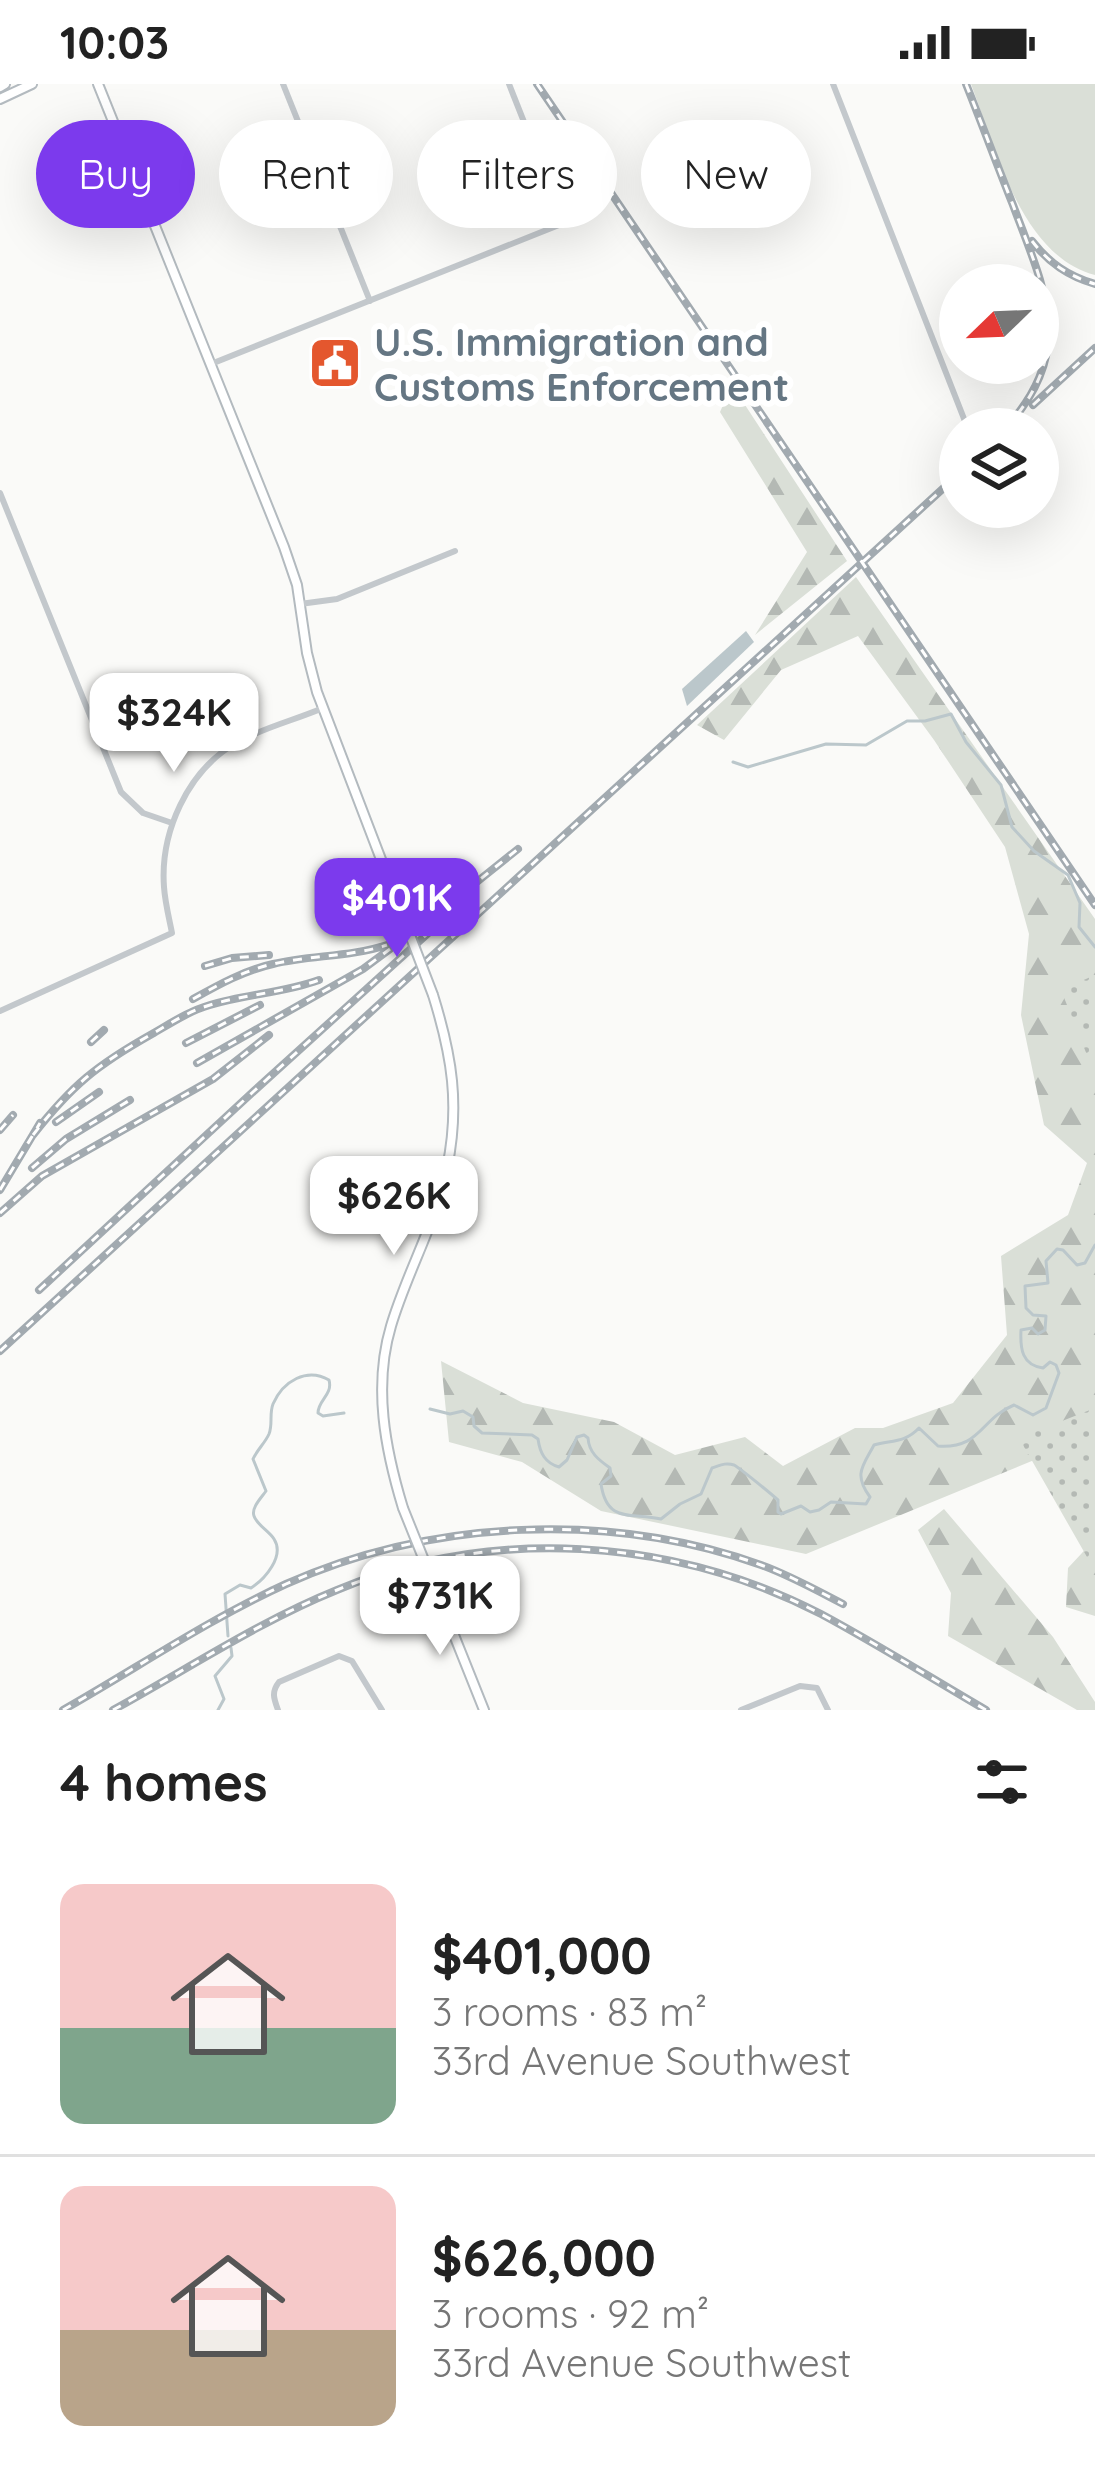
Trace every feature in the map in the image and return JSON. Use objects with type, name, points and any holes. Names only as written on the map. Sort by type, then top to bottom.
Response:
[{"type":"street","points":[[0,100],[32,84]]},
{"type":"street","points":[[98,84],[284,547],[297,585],[309,664],[323,708],[434,995],[451,1057],[452,1136],[442,1190],[391,1326],[382,1390],[387,1453],[403,1508],[484,1710]]},
{"type":"street","points":[[283,84],[370,301]]},
{"type":"street","points":[[212,364],[564,223],[509,84]]},
{"type":"street","points":[[833,84],[960,408]]},
{"type":"street","points":[[0,493],[121,792],[142,813],[172,823]]},
{"type":"street","points":[[300,604],[337,598],[455,551]]},
{"type":"street","points":[[0,1011],[172,933],[164,892],[166,842],[192,786],[236,743],[323,708]]},
{"type":"street","points":[[278,1710],[273,1696],[279,1682],[339,1656],[352,1661],[382,1710]]},
{"type":"street","points":[[741,1710],[809,1685],[817,1688],[828,1710]]},
{"type":"green space","points":[[971,84],[1095,84],[1095,275],[1069,264],[1030,223],[1001,167]]},
{"type":"green space","points":[[732,385],[847,561],[755,635],[807,552],[720,412]]},
{"type":"green space","points":[[856,577],[1095,919],[1095,1435],[806,1554],[601,1511],[522,1462],[449,1442],[441,1361],[523,1403],[614,1422],[675,1455],[745,1437],[783,1466],[855,1428],[883,1428],[953,1403],[1007,1335],[1001,1256],[1068,1215],[1087,1163],[1044,1125],[1021,1015],[1029,934],[1005,847],[858,636],[781,670],[724,740],[697,725]]},
{"type":"green space","points":[[1095,975],[1095,1075],[1061,990]]},
{"type":"green space","points":[[1095,1408],[1095,1571],[1019,1438]]},
{"type":"green space","points":[[944,1509],[1053,1637],[1095,1702],[1095,1710],[1077,1710],[948,1636],[951,1593],[918,1530]]},
{"type":"green space","points":[[1095,1539],[1095,1616],[1066,1607],[1068,1568]]},
{"type":"shaded area","points":[[746,631],[754,642],[687,706],[682,689]]},
{"type":"waterway","points":[[733,762],[748,767],[826,744],[866,745],[907,721],[951,714],[966,742],[1001,785],[1012,827],[1034,851],[1068,875],[1080,903],[1079,927],[1095,947]]},
{"type":"waterway","points":[[430,1409],[450,1414],[463,1411],[473,1417],[482,1433],[532,1435],[547,1460],[559,1467],[577,1437],[584,1435],[595,1456],[610,1468],[611,1476],[601,1484],[604,1497],[622,1514],[661,1519],[701,1494],[712,1468],[728,1464],[778,1500],[781,1514],[801,1506],[810,1512],[819,1510],[831,1502],[866,1504],[870,1497],[862,1470],[874,1445],[903,1439],[919,1428],[938,1446],[952,1446],[972,1438],[1014,1405],[1033,1415],[1046,1408],[1059,1373],[1056,1365],[1036,1366],[1024,1355],[1021,1330],[1032,1328],[1038,1334],[1045,1330],[1046,1316],[1033,1315],[1026,1308],[1025,1286],[1048,1283],[1046,1261],[1057,1249],[1077,1265],[1085,1263],[1095,1245]]},
{"type":"waterway","points":[[228,1636],[225,1594],[240,1585],[251,1588],[272,1566],[277,1553],[274,1539],[253,1513],[266,1491],[253,1459],[269,1434],[277,1396],[304,1376],[321,1376],[329,1380],[329,1390],[318,1413],[344,1413]]},
{"type":"waterway","points":[[218,1710],[224,1699],[215,1676],[232,1656],[231,1648]]},
{"type":"railway","points":[[537,84],[1095,905]]},
{"type":"railway","points":[[966,84],[1044,293],[1048,346],[1041,373],[1021,408]]},
{"type":"railway","points":[[1032,241],[1060,268],[1095,284]]},
{"type":"railway","points":[[1033,405],[1095,348]]},
{"type":"railway","points":[[0,1351],[939,492]]},
{"type":"railway","points":[[453,901],[518,849]]},
{"type":"railway","points":[[39,1290],[468,897]]},
{"type":"railway","points":[[193,999],[263,967],[387,945]]},
{"type":"railway","points":[[197,1063],[390,949]]},
{"type":"railway","points":[[205,966],[269,955]]},
{"type":"railway","points":[[33,1135],[86,1077],[180,1018],[224,1001],[319,980]]},
{"type":"railway","points":[[186,1043],[260,1005]]},
{"type":"railway","points":[[91,1042],[104,1030]]},
{"type":"railway","points":[[0,1213],[42,1176],[213,1079],[269,1035]]},
{"type":"railway","points":[[56,1122],[99,1092]]},
{"type":"railway","points":[[32,1168],[66,1139],[130,1100]]},
{"type":"railway","points":[[0,1130],[13,1115]]},
{"type":"railway","points":[[0,1190],[40,1123]]},
{"type":"railway","points":[[63,1710],[286,1584],[342,1562],[460,1535],[583,1530],[644,1536],[761,1565],[843,1604]]},
{"type":"railway","points":[[113,1710],[280,1616],[337,1590],[396,1569],[519,1549],[643,1556],[764,1588],[842,1625],[986,1710]]},
{"type":"place","name":"U.S. Immigration and Customs Enforcement","points":[[335,363]]}]
